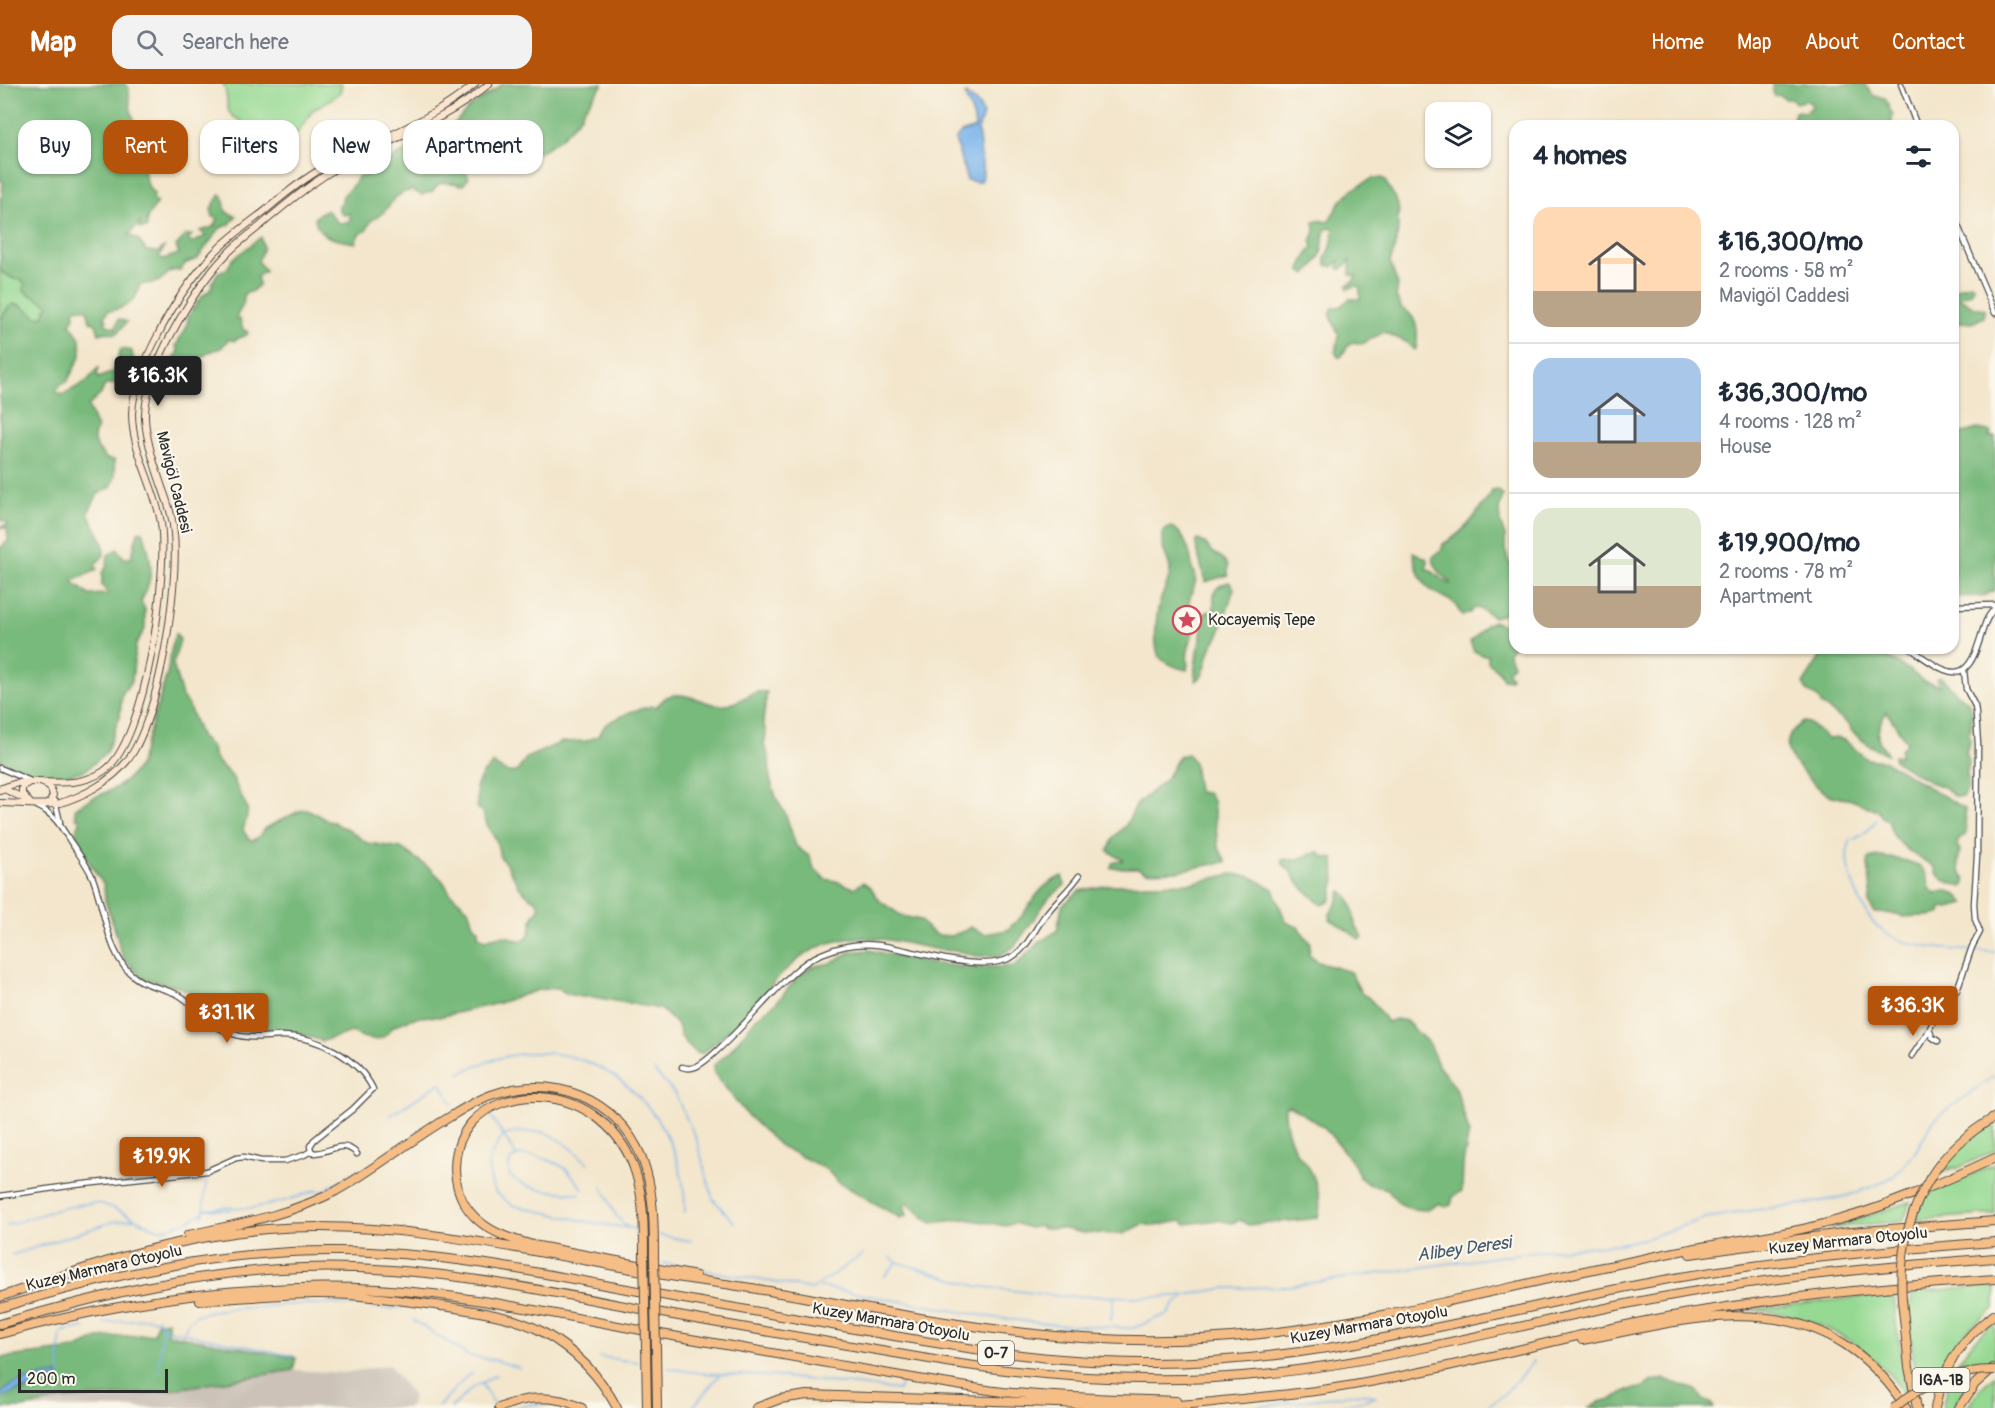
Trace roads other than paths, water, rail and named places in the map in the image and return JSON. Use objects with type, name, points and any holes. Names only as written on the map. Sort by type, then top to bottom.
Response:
[{"type":"highway","points":[[90,1266],[115,1254],[273,1216],[308,1203],[336,1191],[435,1126],[489,1095],[522,1087],[556,1088],[585,1098],[608,1113],[628,1133],[642,1160],[653,1217],[657,1408]]},
{"type":"highway","points":[[646,1408],[646,1346],[644,1256],[643,1210],[636,1175],[625,1148],[603,1121],[591,1112],[564,1101],[533,1096],[492,1106],[472,1123],[464,1134],[457,1150],[455,1173],[457,1183],[465,1206],[489,1229],[510,1239],[533,1245],[688,1273],[712,1281]]},
{"type":"highway","points":[[1917,1408],[1908,1360],[1902,1300],[1902,1257],[1906,1237],[1914,1209],[1942,1161],[1959,1143],[1995,1117]]},
{"type":"highway","points":[[0,1297],[90,1266],[166,1245],[227,1234],[287,1228],[359,1227],[430,1233],[674,1277],[712,1281],[1028,1333],[1105,1339],[1165,1340],[1258,1334],[1327,1325],[1698,1247],[1791,1232],[1841,1220],[1914,1194],[1995,1158]]},
{"type":"highway","points":[[1632,1262],[1850,1232],[1995,1221]]},
{"type":"highway","name":"Kuzey Marmara Otoyolu","points":[[0,1308],[120,1275],[204,1259],[271,1253],[376,1252],[434,1257],[503,1267],[986,1351],[1075,1361],[1167,1363],[1245,1359],[1321,1350],[1628,1287],[1745,1266],[1879,1251],[1995,1242]]},
{"type":"highway","name":"Kuzey Marmara Otoyolu","points":[[0,1324],[132,1289],[200,1277],[303,1268],[376,1269],[504,1284],[1003,1371],[1113,1379],[1174,1379],[1265,1374],[1358,1360],[1653,1299],[1772,1279],[1995,1258]]},
{"type":"highway","points":[[756,1408],[780,1399],[807,1395],[1150,1406],[1191,1405],[1289,1395],[1342,1387],[1542,1346],[1636,1323],[1738,1305],[1844,1292],[1995,1279]]},
{"type":"highway","points":[[0,1334],[157,1302],[276,1289],[399,1290],[490,1302],[972,1388],[1088,1398],[1213,1402]]},
{"type":"highway","points":[[157,1302],[189,1302],[275,1295],[355,1295],[501,1316],[539,1330],[560,1342],[592,1371],[616,1408]]},
{"type":"highway","points":[[1935,1408],[1940,1384],[1956,1352],[1974,1330],[1995,1314]]},
{"type":"highway","points":[[1542,1346],[1565,1344],[1687,1320],[1724,1316],[1774,1318],[1821,1332],[1854,1351],[1886,1380],[1906,1408]]},
{"type":"highway","points":[[1959,1408],[1975,1384],[1995,1368]]},
{"type":"highway","name":"IGA-1B","points":[[1894,1408],[1917,1391],[1936,1382],[1957,1375],[1995,1368]]},
{"type":"highway","points":[[499,1408],[519,1400],[544,1398],[559,1399],[582,1408]]},
{"type":"main road","name":"Mavigöl Caddesi","points":[[1,788],[13,784],[76,782],[91,778],[106,770],[119,754],[130,734],[145,681],[154,636],[162,563],[162,535],[156,504],[139,453],[132,415],[140,378],[148,356],[158,333],[180,298],[214,253],[306,179],[336,161],[412,124],[475,84]]},
{"type":"main road","name":"Mavigöl Caddesi","points":[[0,803],[45,805],[75,797],[98,786],[127,761],[142,735],[157,682],[166,637],[174,574],[174,536],[168,505],[152,454],[145,416],[153,379],[161,357],[192,299],[227,254],[289,202],[348,162],[425,126],[456,108],[489,84]]},
{"type":"main road","points":[[25,799],[22,790],[27,783]]},
{"type":"main road","points":[[44,783],[51,789],[53,795],[50,802],[45,805]]},
{"type":"main road","points":[[1,788],[32,804]]},
{"type":"street","points":[[1901,84],[1915,120]]},
{"type":"street","points":[[1959,228],[1995,313]]},
{"type":"street","points":[[1959,606],[1995,607]]},
{"type":"street","points":[[1919,654],[1946,671],[1964,670],[1971,662],[1988,617],[1995,607]]},
{"type":"street","points":[[1912,1056],[1945,1002],[1957,990],[1968,957],[1980,932],[1974,904],[1977,856],[1977,714],[1966,689],[1964,670]]},
{"type":"street","points":[[0,768],[36,783]]},
{"type":"street","points":[[53,795],[60,824]]},
{"type":"street","points":[[32,804],[51,814],[60,824],[88,868],[116,953],[123,967],[133,976],[147,985],[181,996],[208,1022],[235,1035],[249,1038],[285,1036],[307,1040],[333,1050],[348,1060],[367,1078],[373,1089],[353,1109],[314,1140],[310,1146],[311,1151]]},
{"type":"street","points":[[682,1067],[691,1069],[710,1057],[803,964],[831,950],[864,944],[974,962],[998,961],[1013,957],[1027,943],[1046,914],[1079,876]]},
{"type":"street","points":[[1931,1028],[1932,1037],[1938,1041]]},
{"type":"street","points":[[0,1196],[75,1185],[207,1171],[236,1158],[244,1157],[261,1161],[285,1161],[311,1151],[318,1153],[344,1146],[357,1154]]},
{"type":"water","points":[[966,94],[979,105],[983,114],[978,130],[983,173],[982,180],[976,182],[967,180],[955,140],[961,133],[975,128]]},
{"type":"water","points":[[57,1374],[60,1376],[51,1381],[0,1398],[0,1395],[19,1382]]},
{"type":"waterway","points":[[1877,819],[1866,832],[1851,840],[1847,852],[1849,871],[1855,889],[1871,920],[1891,936],[1919,945],[1995,952]]},
{"type":"waterway","points":[[460,1073],[503,1057],[526,1053],[549,1053],[578,1059],[604,1070],[628,1086],[648,1107],[664,1130],[676,1156],[683,1184],[685,1213]]},
{"type":"waterway","points":[[654,1071],[675,1094],[696,1138],[713,1199],[734,1222]]},
{"type":"waterway","name":"Alibey Deresi","points":[[890,1257],[897,1262],[976,1286],[1057,1296],[1161,1297],[1226,1288],[1282,1287],[1537,1251],[1618,1244],[1647,1238],[1706,1218],[1813,1203],[1847,1196],[1872,1187],[1894,1176],[1914,1154],[1933,1122],[1941,1114],[1995,1075]]},
{"type":"waterway","points":[[391,1115],[440,1083],[453,1105]]},
{"type":"waterway","points":[[490,1115],[517,1156]]},
{"type":"waterway","points":[[588,1163],[553,1136],[542,1132],[516,1132],[503,1136],[490,1157],[488,1166],[492,1186],[497,1194],[512,1205],[593,1223],[638,1229]]},
{"type":"waterway","points":[[580,1194],[543,1190],[525,1185],[510,1176],[509,1165],[513,1158],[520,1155],[530,1155],[551,1161],[567,1170],[583,1189]]},
{"type":"waterway","points":[[213,1210],[223,1207],[260,1207],[317,1190],[321,1192],[358,1170]]},
{"type":"waterway","points":[[203,1216],[206,1182]]},
{"type":"waterway","points":[[602,1186],[616,1216],[628,1228]]},
{"type":"waterway","points":[[7,1225],[41,1214],[93,1203],[110,1207],[162,1230],[189,1221],[204,1212]]},
{"type":"waterway","points":[[204,1209],[230,1210]]},
{"type":"waterway","points":[[12,1255],[112,1222],[134,1219]]},
{"type":"waterway","points":[[659,1235],[691,1241]]},
{"type":"waterway","points":[[663,1263],[812,1289],[863,1254]]},
{"type":"waterway","points":[[884,1277],[897,1262]]},
{"type":"waterway","points":[[820,1287],[997,1318],[1059,1325],[1133,1328],[1170,1313]]},
{"type":"waterway","points":[[1168,1314],[1174,1305],[1186,1295]]},
{"type":"waterway","points":[[1111,1321],[1114,1298]]},
{"type":"waterway","points":[[184,1332],[188,1322],[198,1314],[218,1310],[299,1304],[360,1305],[390,1309],[403,1307]]},
{"type":"waterway","points":[[104,1323],[149,1318],[158,1321]]},
{"type":"waterway","points":[[157,1318],[162,1328]]},
{"type":"waterway","points":[[413,1320],[469,1356],[495,1360],[519,1368]]},
{"type":"waterway","points":[[160,1373],[163,1323]]},
{"type":"waterway","points":[[60,1376],[61,1333],[85,1327]]},
{"type":"waterway","points":[[163,1329],[294,1356]]},
{"type":"waterway","points":[[599,1357],[638,1362]]},
{"type":"waterway","points":[[1485,1408],[1505,1393],[1534,1361]]},
{"type":"waterway","points":[[668,1368],[699,1373],[783,1377],[899,1390],[902,1382]]},
{"type":"waterway","points":[[438,1407],[467,1376],[473,1373]]},
{"type":"waterway","points":[[692,1408],[720,1374]]},
{"type":"waterway","points":[[451,1408],[472,1388],[496,1375]]},
{"type":"waterway","points":[[481,1383],[495,1406]]},
{"type":"waterway","points":[[1251,1408],[1361,1393],[1376,1397],[1330,1408]]},
{"type":"waterway","points":[[516,1408],[542,1404],[567,1408]]},
{"type":"waterway","points":[[992,1408],[1001,1408]]},
{"type":"place","name":"Kocayemiş Tepe","points":[[1187,620]]}]
